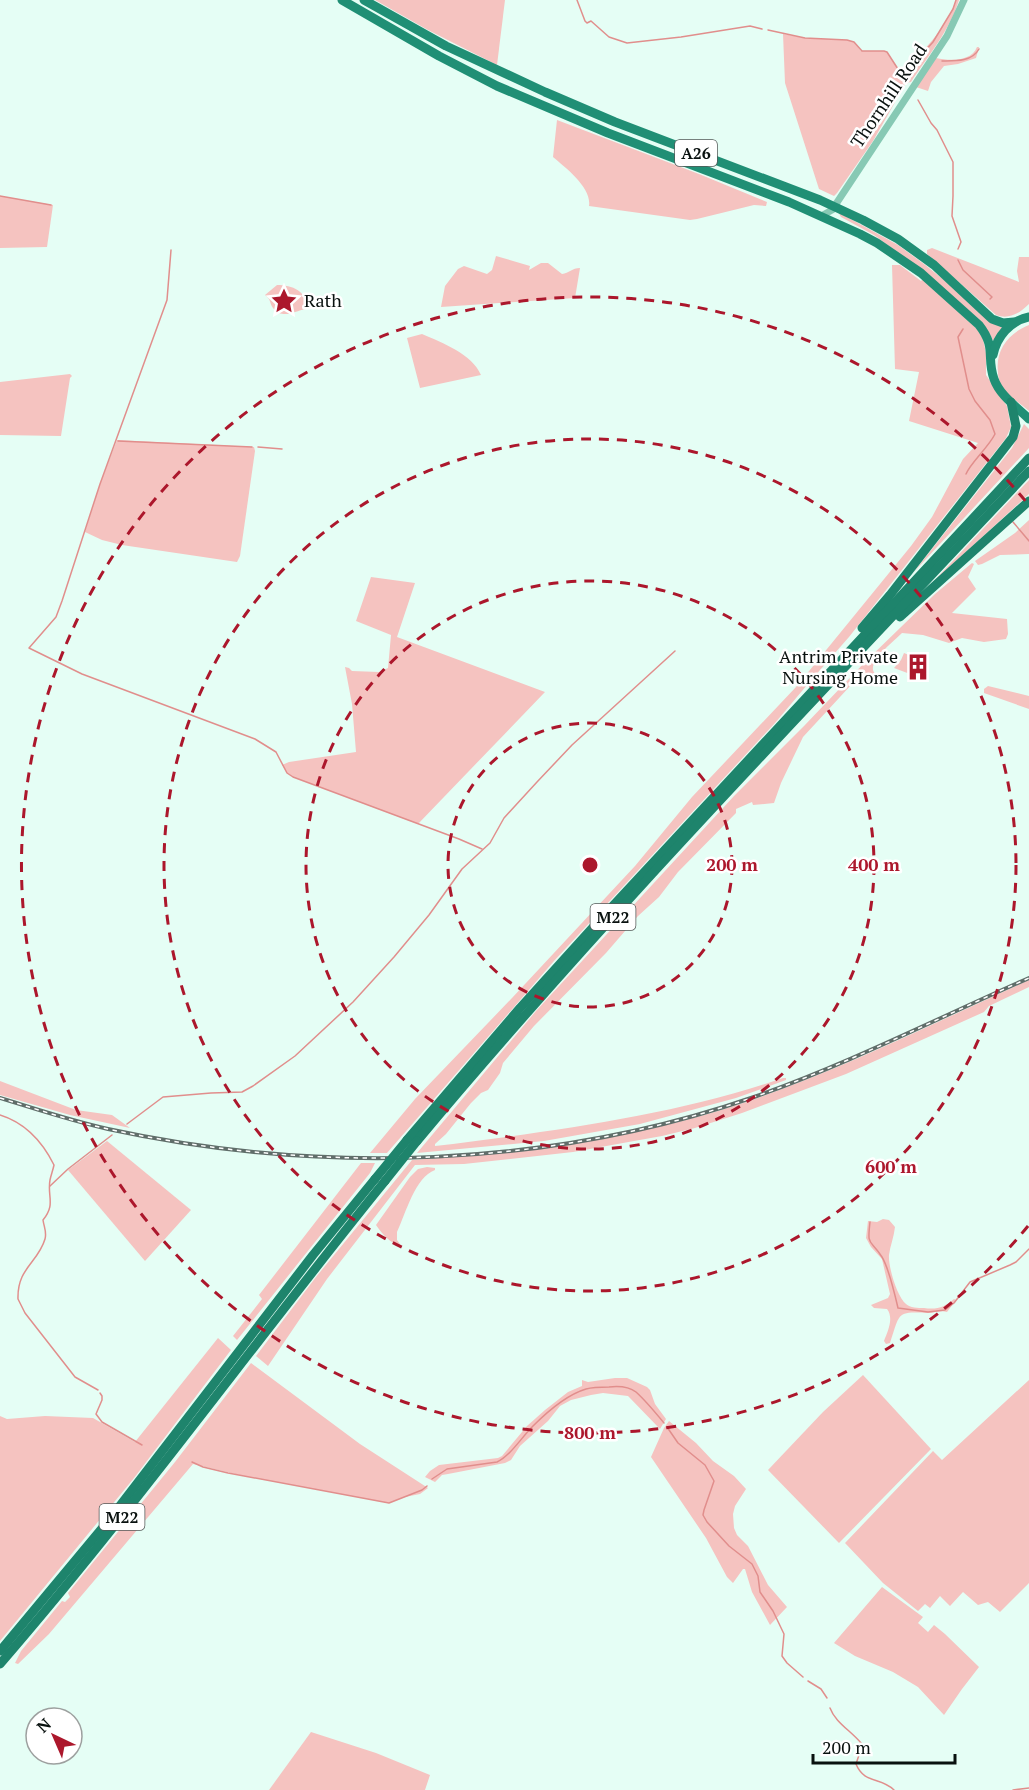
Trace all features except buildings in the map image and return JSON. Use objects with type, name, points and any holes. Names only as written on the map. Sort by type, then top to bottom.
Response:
[{"type":"highway","name":"A26","points":[[342,0],[497,86],[833,208],[898,239],[934,265],[992,319],[1003,323],[1014,322]]},
{"type":"highway","points":[[349,0],[381,23]]},
{"type":"highway","name":"A26","points":[[364,0],[446,46],[612,127],[634,143],[823,215],[877,243],[921,273],[975,321],[988,338],[993,375],[997,386],[1029,419]]},
{"type":"highway","points":[[833,208],[839,218],[877,243]]},
{"type":"highway","points":[[991,360],[995,345],[1007,328],[1014,322],[1029,317]]},
{"type":"highway","points":[[777,729],[890,595],[1006,447],[1013,437],[1016,426],[1011,402]]},
{"type":"highway","name":"M22","points":[[0,1651],[109,1520],[380,1180],[543,983],[1029,458]]},
{"type":"highway","name":"M22","points":[[412,1141],[604,927],[1029,471]]},
{"type":"highway","points":[[816,699],[900,617],[1029,501]]},
{"type":"highway","name":"M22","points":[[0,1664],[117,1524],[235,1363]]},
{"type":"street","name":"Thornhill Road","points":[[833,208],[947,36],[964,0]]},
{"type":"street","points":[[823,215],[833,208]]},
{"type":"shaded area","points":[[375,0],[505,0],[497,65],[428,30]]},
{"type":"shaded area","points":[[956,0],[959,0],[944,32],[911,82],[906,83],[873,141],[837,193],[834,196],[819,189],[785,83],[783,34],[805,38],[847,40],[854,42],[861,51],[887,52],[902,75],[946,22]]},
{"type":"shaded area","points":[[979,47],[976,58],[944,66],[931,82],[928,91],[916,87],[936,58],[954,60],[965,58]]},
{"type":"shaded area","points":[[557,120],[699,174],[767,202],[766,206],[754,205],[690,220],[589,206],[589,199],[582,185],[553,157]]},
{"type":"shaded area","points":[[0,196],[53,205],[47,247],[0,248]]},
{"type":"shaded area","points":[[838,212],[898,245],[1003,327],[993,341],[991,336],[930,276],[874,235],[841,217]]},
{"type":"shaded area","points":[[932,248],[1019,282],[1017,271],[1019,257],[1029,257],[1029,304],[1014,315],[1005,317],[996,315],[927,254],[927,250]]},
{"type":"shaded area","points":[[496,256],[530,266],[529,270],[541,263],[548,263],[562,274],[580,268],[575,298],[441,307],[445,286],[458,269],[464,266],[487,274],[492,270]]},
{"type":"shaded area","points":[[892,265],[900,265],[921,281],[923,279],[977,329],[983,339],[986,353],[986,375],[1007,406],[1011,427],[1006,438],[849,637],[775,723],[554,961],[387,1153],[370,1153],[415,1099],[635,866],[692,797],[796,687],[911,546],[932,517],[963,459],[978,443],[909,421],[919,372],[895,369]]},
{"type":"shaded area","points":[[277,285],[288,286],[302,293],[306,309],[289,314],[277,312],[265,295]]},
{"type":"shaded area","points":[[1029,325],[1029,411],[1003,388],[999,379],[998,364],[1005,343],[1015,333]]},
{"type":"shaded area","points":[[422,334],[464,355],[481,375],[420,388],[407,338]]},
{"type":"shaded area","points":[[70,374],[72,376],[61,436],[0,435],[0,382]]},
{"type":"shaded area","points":[[1024,424],[1029,429],[1029,448],[913,573],[1012,448]]},
{"type":"shaded area","points":[[117,440],[254,447],[240,556],[237,562],[122,545],[102,540],[85,532]]},
{"type":"shaded area","points":[[1029,480],[1029,494],[931,584]]},
{"type":"shaded area","points":[[1029,520],[1029,554],[1000,555],[978,565],[975,561],[1015,533]]},
{"type":"shaded area","points":[[972,563],[974,564],[968,577],[976,589],[952,613],[1007,619],[1006,639],[984,642],[962,638],[949,643],[923,635],[902,633],[884,650],[873,666],[875,674],[882,680],[881,686],[852,684],[803,737],[774,803],[753,805],[752,802],[736,809],[736,813],[678,872],[659,897],[638,916],[606,953],[534,1026],[503,1063],[500,1073],[488,1090],[481,1093],[471,1103],[435,1146],[620,1119],[703,1102],[783,1078],[786,1080],[736,1098],[640,1124],[544,1141],[417,1153],[536,1011],[734,796],[866,661],[935,594]]},
{"type":"shaded area","points":[[371,577],[415,583],[397,637],[545,692],[418,824],[293,777],[282,765],[356,752],[352,704],[345,667],[352,671],[379,672],[388,668],[391,635],[356,621]]},
{"type":"shaded area","points":[[904,653],[916,658],[910,674],[894,668]]},
{"type":"shaded area","points":[[988,686],[1029,696],[1029,709],[984,693],[984,689]]},
{"type":"shaded area","points":[[1029,980],[1029,987],[989,1006],[984,1012],[846,1074],[695,1128],[573,1152],[464,1164],[415,1165],[327,1279],[268,1366],[256,1356],[316,1277],[412,1160],[497,1153],[581,1142],[706,1115],[818,1075]]},
{"type":"shaded area","points":[[0,1081],[76,1110],[112,1115],[130,1128],[70,1115],[0,1095]]},
{"type":"shaded area","points":[[107,1141],[191,1210],[145,1261],[68,1170]]},
{"type":"shaded area","points":[[361,1163],[375,1163],[370,1173],[237,1340],[233,1336],[262,1299],[259,1295]]},
{"type":"shaded area","points":[[435,1168],[435,1170],[422,1180],[417,1188],[397,1232],[397,1240],[402,1247],[387,1238],[376,1225],[410,1177],[418,1169]]},
{"type":"shaded area","points":[[883,1219],[889,1220],[895,1227],[889,1260],[894,1281],[903,1300],[912,1307],[933,1309],[956,1300],[947,1312],[910,1313],[901,1316],[890,1343],[886,1344],[884,1341],[890,1325],[889,1313],[887,1309],[874,1308],[871,1305],[888,1298],[890,1294],[882,1259],[866,1238],[868,1221],[877,1222]]},
{"type":"shaded area","points":[[218,1338],[231,1350],[134,1478],[0,1641],[0,1416],[7,1419],[45,1416],[93,1418],[135,1442]]},
{"type":"shaded area","points":[[251,1363],[360,1444],[428,1488],[420,1494],[389,1503],[244,1476],[193,1464],[49,1634],[18,1664],[15,1663],[21,1651],[62,1601],[65,1602],[70,1597],[68,1593],[175,1462]]},
{"type":"shaded area","points":[[863,1375],[931,1449],[839,1543],[768,1470],[823,1412]]},
{"type":"shaded area","points":[[627,1378],[650,1390],[655,1404],[666,1419],[660,1429],[628,1396],[603,1393],[591,1395],[571,1400],[560,1406],[548,1421],[520,1446],[511,1460],[505,1463],[442,1475],[435,1482],[425,1477],[439,1465],[502,1456],[527,1426],[568,1392],[582,1386],[582,1380],[588,1382]]},
{"type":"shaded area","points":[[1029,1380],[1029,1583],[1000,1612],[988,1602],[978,1605],[963,1592],[950,1606],[940,1596],[930,1608],[925,1604],[918,1611],[883,1583],[845,1543],[933,1451],[942,1460]]},
{"type":"shaded area","points":[[669,1421],[696,1443],[713,1461],[734,1476],[746,1489],[735,1506],[734,1528],[737,1535],[748,1546],[768,1585],[787,1607],[770,1625],[752,1592],[745,1569],[733,1583],[727,1577],[706,1538],[651,1457]]},
{"type":"shaded area","points":[[882,1587],[923,1617],[918,1623],[928,1632],[934,1625],[979,1667],[944,1715],[918,1687],[834,1643]]},
{"type":"shaded area","points":[[311,1732],[376,1753],[430,1775],[425,1790],[269,1790]]},
{"type":"waterway","points":[[577,0],[587,23],[591,21],[609,37],[627,43],[750,26],[762,29]]},
{"type":"waterway","points":[[903,75],[933,42],[956,0]]},
{"type":"waterway","points":[[768,30],[805,38],[847,40],[854,42],[862,51],[887,52],[907,83]]},
{"type":"waterway","points":[[942,61],[968,59],[979,49]]},
{"type":"waterway","points":[[918,100],[953,162],[952,216],[961,242],[958,249]]},
{"type":"waterway","points":[[0,196],[51,205]]},
{"type":"waterway","points":[[171,250],[167,300],[100,484],[62,601],[56,617],[29,648],[82,674],[255,739],[276,752],[287,773],[293,777],[482,849]]},
{"type":"waterway","points":[[958,260],[963,270],[992,297],[990,299]]},
{"type":"waterway","points":[[963,329],[958,337],[969,389],[990,420],[995,434],[966,474]]},
{"type":"waterway","points":[[118,441],[252,447]]},
{"type":"waterway","points":[[258,447],[282,449]]},
{"type":"waterway","points":[[1013,522],[1029,541]]},
{"type":"waterway","points":[[127,1124],[163,1097],[242,1092],[295,1056],[353,1002],[394,957],[429,915],[462,869],[490,843],[504,818],[537,782],[572,745],[675,651]]},
{"type":"waterway","points":[[0,1115],[18,1123],[32,1134],[54,1165],[49,1186],[50,1205],[43,1220],[45,1239],[38,1254],[24,1273],[18,1299],[25,1313],[75,1377],[98,1390]]},
{"type":"waterway","points":[[50,1186],[112,1135]]},
{"type":"waterway","points":[[870,1222],[869,1239],[882,1257],[898,1308],[928,1312],[945,1310],[954,1303],[970,1282],[1016,1262],[1029,1249]]},
{"type":"waterway","points":[[432,1479],[447,1469],[497,1462],[551,1410],[571,1395],[589,1388],[619,1387],[633,1390],[664,1423]]},
{"type":"waterway","points":[[100,1393],[102,1400],[96,1414],[102,1422],[142,1445]]},
{"type":"waterway","points":[[667,1427],[678,1443],[705,1465],[714,1481],[703,1515],[729,1546],[752,1564],[758,1576],[760,1592],[773,1611],[784,1634],[782,1656],[803,1677]]},
{"type":"waterway","points":[[192,1462],[228,1473],[389,1503],[427,1486]]},
{"type":"waterway","points":[[808,1681],[821,1689],[827,1698]]},
{"type":"waterway","points":[[830,1708],[839,1722],[861,1743],[856,1764],[859,1770],[868,1778],[884,1783],[894,1790]]},
{"type":"waterway","points":[[1013,1790],[1029,1788]]},
{"type":"railway","points":[[0,1098],[108,1129],[188,1144],[270,1153],[352,1158],[434,1157],[515,1150],[596,1138],[676,1121],[754,1097],[858,1055],[1029,978]]},
{"type":"place","name":"Rath","points":[[284,301]]},
{"type":"place","name":"Antrim Private Nursing Home","points":[[918,667]]}]
